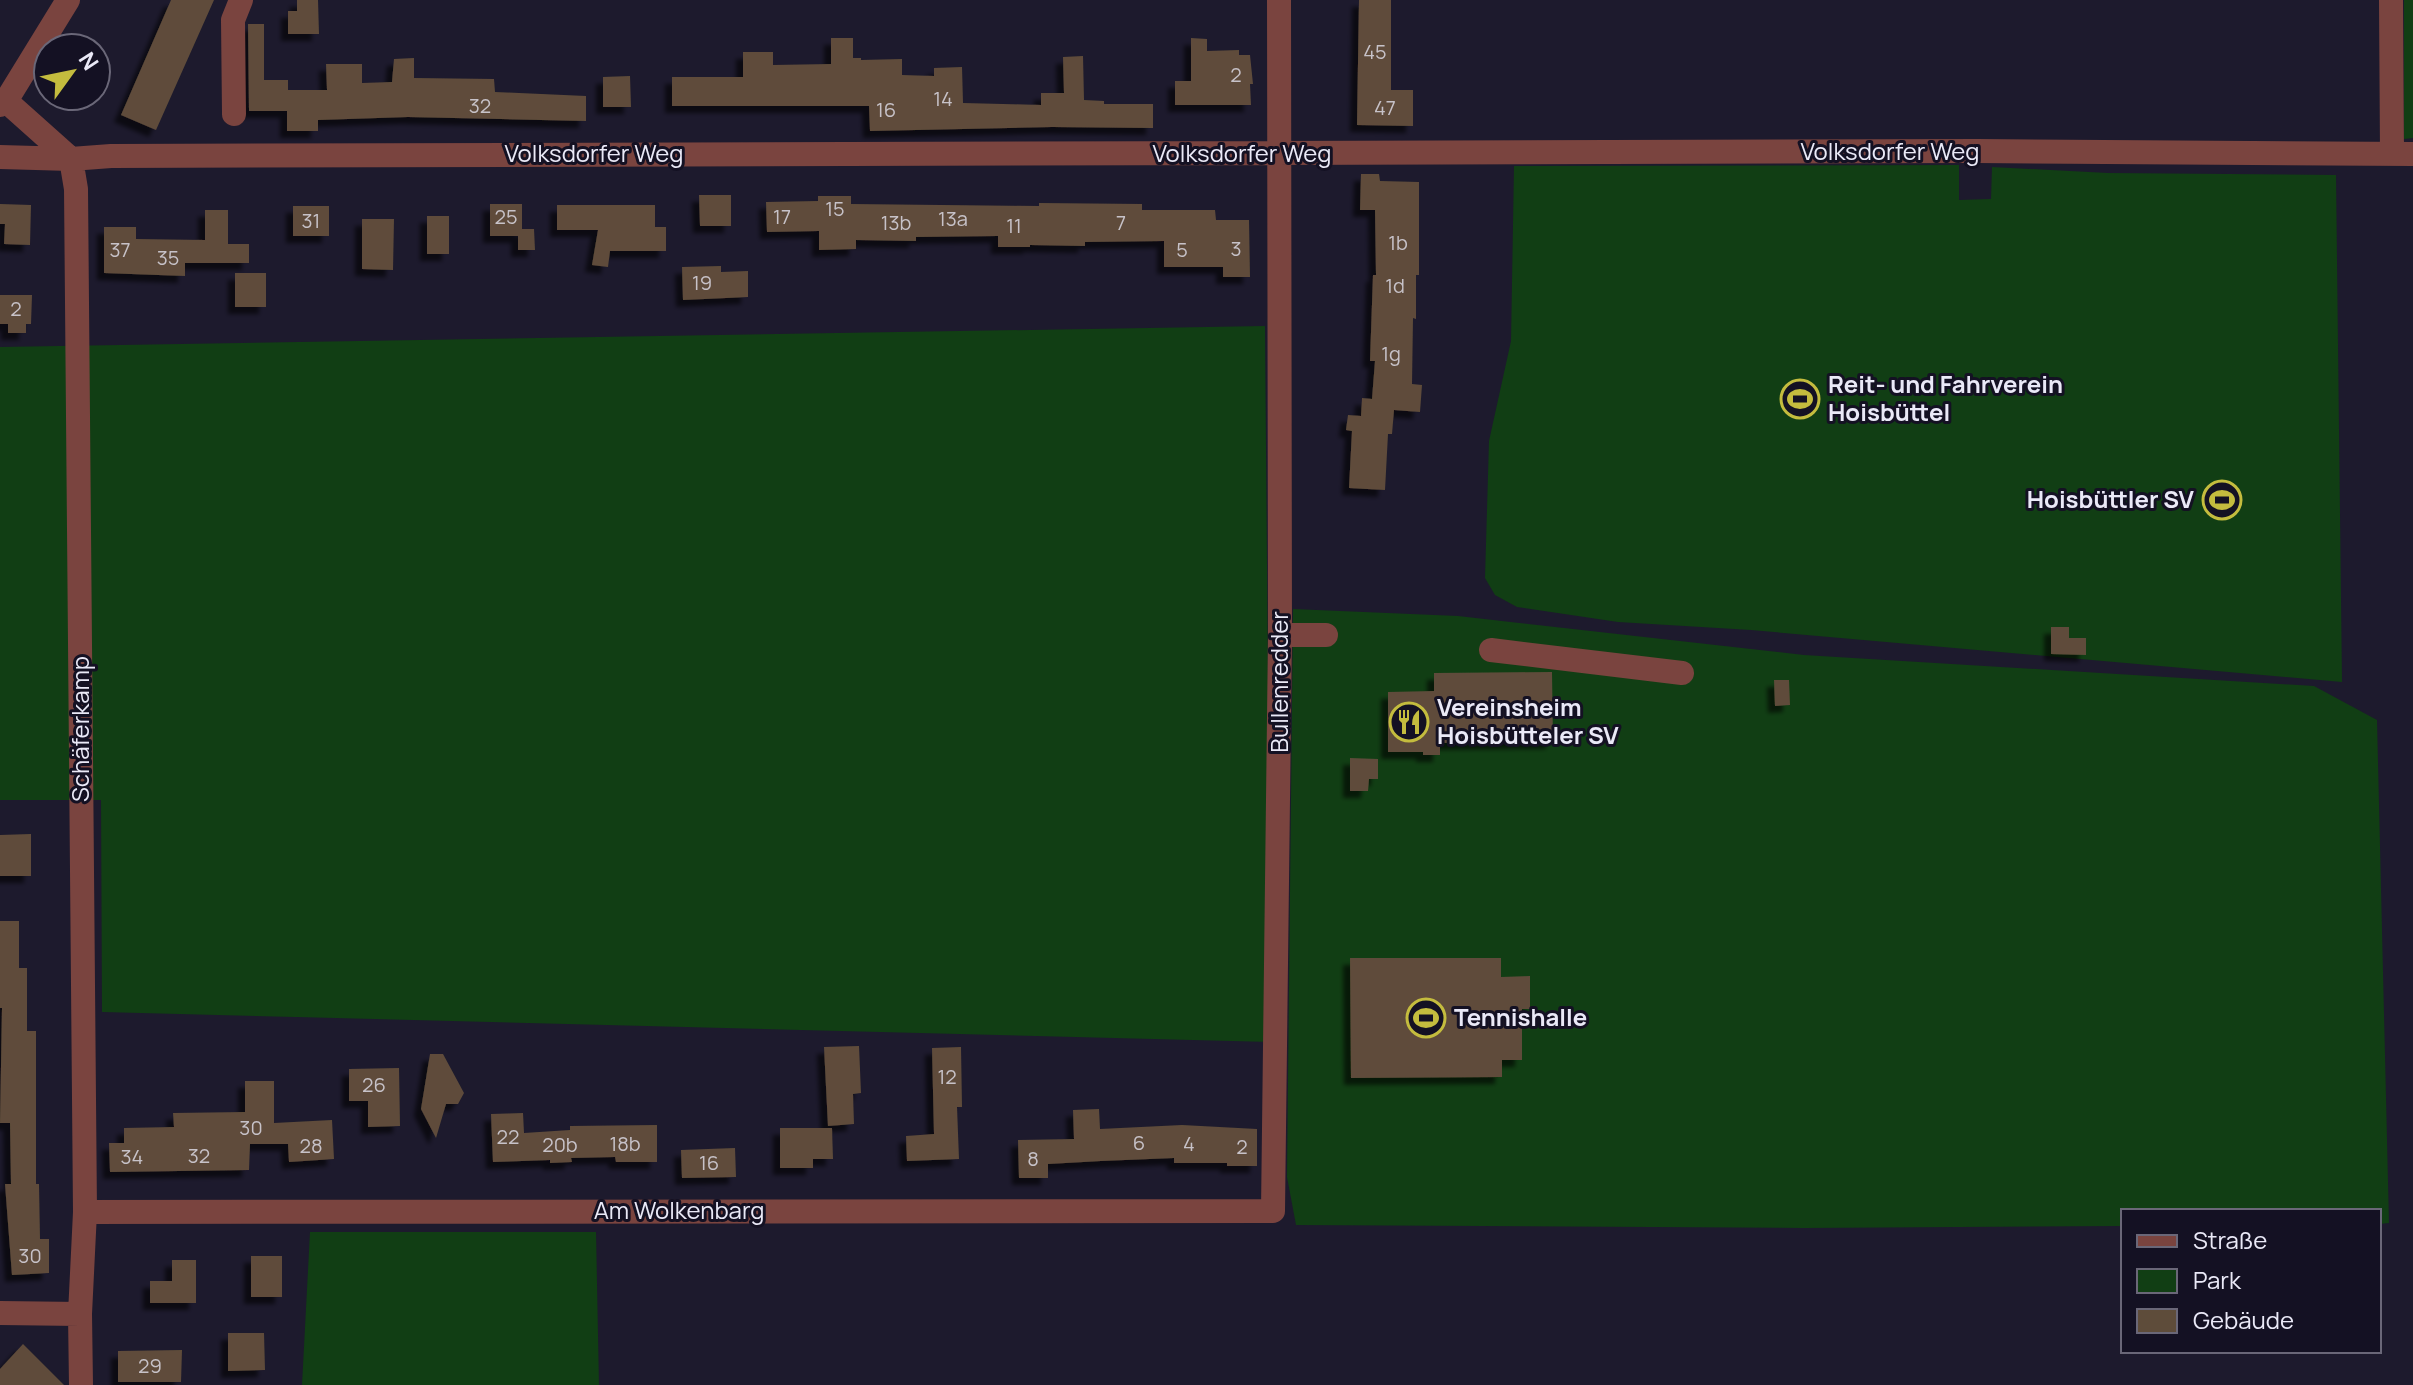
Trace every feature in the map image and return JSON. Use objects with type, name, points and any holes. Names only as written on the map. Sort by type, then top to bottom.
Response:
[{"type":"street","points":[[68,0],[3,103],[71,159]]},
{"type":"street","points":[[234,114],[233,20],[241,0]]},
{"type":"street","name":"Bullenredder","points":[[1273,1211],[1280,635],[1279,0]]},
{"type":"street","points":[[2391,0],[2402,154]]},
{"type":"street","name":"Volksdorfer Weg","points":[[0,157],[1977,151],[2402,154]]},
{"type":"street","name":"Schäferkamp","points":[[71,159],[76,189],[85,1212],[80,1314],[81,1385]]},
{"type":"street","points":[[1280,635],[1326,635]]},
{"type":"street","points":[[1491,650],[1682,673]]},
{"type":"street","name":"Am Wolkenbarg","points":[[85,1212],[1273,1211]]},
{"type":"street","points":[[0,1313],[80,1314]]},
{"type":"green space","points":[[2404,0],[2413,0],[2413,138],[2404,139]]},
{"type":"green space","name":"Reit- und Fahrverein Hoisbüttel","points":[[1959,165],[1959,200],[1991,199],[1992,167],[2108,173],[2336,175],[2342,682],[1751,630],[1618,622],[1517,607],[1495,595],[1485,578],[1489,441],[1511,341],[1514,166]]},
{"type":"green space","points":[[1265,326],[1271,1042],[102,1012],[101,800],[0,800],[0,347]]},
{"type":"green space","points":[[1293,609],[1458,616],[1804,655],[2314,686],[2377,720],[2389,1223],[2381,1224],[2381,1209],[2121,1209],[2121,1226],[1296,1225],[1287,1177]]},
{"type":"green space","points":[[310,1232],[596,1232],[599,1385],[302,1385]]},
{"type":"building","points":[[171,0],[214,0],[156,130],[121,115]]},
{"type":"building","points":[[297,0],[318,0],[319,34],[288,34],[288,11],[297,11]]},
{"type":"building","points":[[1359,0],[1391,0],[1391,90],[1413,90],[1413,126],[1357,125]]},
{"type":"building","points":[[248,24],[264,24],[264,80],[288,80],[288,90],[327,90],[326,64],[362,64],[362,83],[392,82],[394,59],[414,58],[414,78],[494,79],[495,92],[586,96],[586,121],[408,117],[318,120],[318,131],[287,131],[287,111],[249,111]]},
{"type":"building","points":[[831,38],[853,38],[853,58],[902,59],[902,75],[934,76],[934,68],[962,67],[963,103],[1041,105],[1041,93],[1064,93],[1063,57],[1083,56],[1084,100],[1104,101],[1104,104],[1153,104],[1153,128],[870,131],[869,106],[672,106],[672,77],[743,77],[743,52],[773,52],[773,65],[831,64]]},
{"type":"building","points":[[1191,38],[1207,39],[1207,51],[1239,50],[1239,55],[1250,55],[1253,84],[1250,84],[1251,105],[1175,105],[1175,81],[1191,81]]},
{"type":"building","points":[[630,76],[631,107],[603,107],[603,77]]},
{"type":"building","points":[[1361,174],[1379,174],[1380,181],[1419,182],[1419,275],[1416,275],[1416,319],[1413,318],[1412,384],[1422,385],[1420,412],[1394,410],[1392,434],[1388,434],[1385,490],[1349,488],[1352,431],[1346,430],[1348,415],[1361,416],[1362,398],[1372,399],[1375,361],[1370,361],[1373,275],[1376,275],[1375,210],[1360,210]]},
{"type":"building","points":[[699,195],[731,195],[731,226],[700,226]]},
{"type":"building","points":[[818,196],[851,196],[851,204],[1142,204],[1142,210],[1215,210],[1216,220],[1249,220],[1250,277],[1223,277],[1223,267],[1164,267],[1164,241],[998,247],[998,236],[916,237],[916,241],[856,240],[856,249],[819,250],[819,231],[767,232],[766,202],[818,201]]},
{"type":"building","points":[[0,204],[31,205],[30,245],[4,244],[5,224],[0,224]]},
{"type":"building","points":[[490,204],[522,204],[522,229],[534,229],[535,250],[518,250],[518,236],[490,236]]},
{"type":"building","points":[[557,205],[655,205],[655,227],[666,227],[666,251],[610,251],[608,267],[592,265],[598,230],[557,230]]},
{"type":"building","points":[[293,206],[329,206],[329,236],[293,236]]},
{"type":"building","points":[[205,210],[228,210],[228,244],[249,244],[249,263],[185,263],[185,276],[104,273],[104,227],[136,227],[136,239],[205,240]]},
{"type":"building","points":[[427,216],[449,216],[449,254],[427,254]]},
{"type":"building","points":[[362,219],[394,219],[393,270],[362,269]]},
{"type":"building","points":[[721,266],[721,272],[748,271],[748,297],[683,300],[682,267]]},
{"type":"building","points":[[235,273],[266,273],[266,307],[235,307]]},
{"type":"building","points":[[0,295],[32,295],[31,324],[26,324],[26,333],[8,333],[8,324],[0,324]]},
{"type":"building","points":[[2051,627],[2069,627],[2069,638],[2086,638],[2086,655],[2051,654]]},
{"type":"building","points":[[1552,672],[1553,742],[1440,743],[1440,755],[1388,752],[1388,692],[1434,691],[1434,673]]},
{"type":"building","points":[[1774,680],[1789,680],[1790,705],[1775,706]]},
{"type":"building","points":[[1350,758],[1378,759],[1378,779],[1369,779],[1368,791],[1350,791]]},
{"type":"building","points":[[31,834],[31,876],[0,876],[0,835]]},
{"type":"building","points":[[0,921],[19,921],[19,968],[27,968],[27,1031],[36,1031],[36,1184],[39,1184],[40,1239],[49,1239],[49,1273],[12,1275],[5,1184],[11,1184],[10,1123],[0,1123]]},
{"type":"building","name":"Tennishalle","points":[[1350,958],[1501,958],[1501,977],[1530,976],[1530,1009],[1522,1009],[1522,1060],[1502,1060],[1502,1077],[1351,1078]]},
{"type":"building","points":[[859,1046],[861,1093],[853,1094],[854,1124],[828,1126],[824,1047]]},
{"type":"building","points":[[961,1047],[962,1107],[957,1107],[959,1159],[907,1161],[906,1136],[934,1134],[932,1048]]},
{"type":"building","points":[[430,1054],[443,1054],[464,1093],[458,1104],[446,1104],[436,1138],[421,1109]]},
{"type":"building","points":[[399,1068],[400,1126],[368,1127],[368,1101],[349,1101],[349,1069]]},
{"type":"building","points":[[245,1081],[274,1081],[274,1123],[332,1120],[334,1159],[289,1162],[288,1144],[250,1144],[249,1170],[110,1172],[109,1143],[124,1143],[124,1128],[174,1127],[173,1113],[245,1112]]},
{"type":"building","points":[[1099,1109],[1100,1129],[1182,1125],[1257,1129],[1257,1166],[1174,1163],[1174,1158],[1101,1161],[1048,1164],[1048,1178],[1019,1178],[1018,1140],[1074,1139],[1073,1110]]},
{"type":"building","points":[[523,1113],[524,1133],[570,1130],[570,1126],[657,1125],[657,1162],[616,1162],[615,1157],[571,1158],[572,1162],[550,1163],[550,1160],[493,1162],[491,1114]]},
{"type":"building","points":[[780,1128],[832,1128],[833,1159],[813,1159],[813,1168],[780,1168]]},
{"type":"building","points":[[735,1148],[736,1177],[682,1178],[681,1150]]},
{"type":"building","points":[[251,1256],[282,1256],[282,1297],[251,1297]]},
{"type":"building","points":[[172,1260],[196,1260],[196,1303],[150,1303],[150,1281],[172,1281]]},
{"type":"building","points":[[228,1333],[264,1333],[265,1370],[228,1371]]},
{"type":"building","points":[[23,1344],[64,1385],[0,1385],[0,1369]]},
{"type":"building","points":[[182,1350],[181,1382],[118,1382],[118,1351]]},
{"type":"place","name":"Reit- und Fahrverein Hoisbüttel","points":[[1800,399]]},
{"type":"place","name":"Hoisbüttler SV","points":[[2222,500]]},
{"type":"place","name":"Vereinsheim Hoisbütteler SV","points":[[1409,722]]},
{"type":"place","name":"Tennishalle","points":[[1426,1018]]}]
